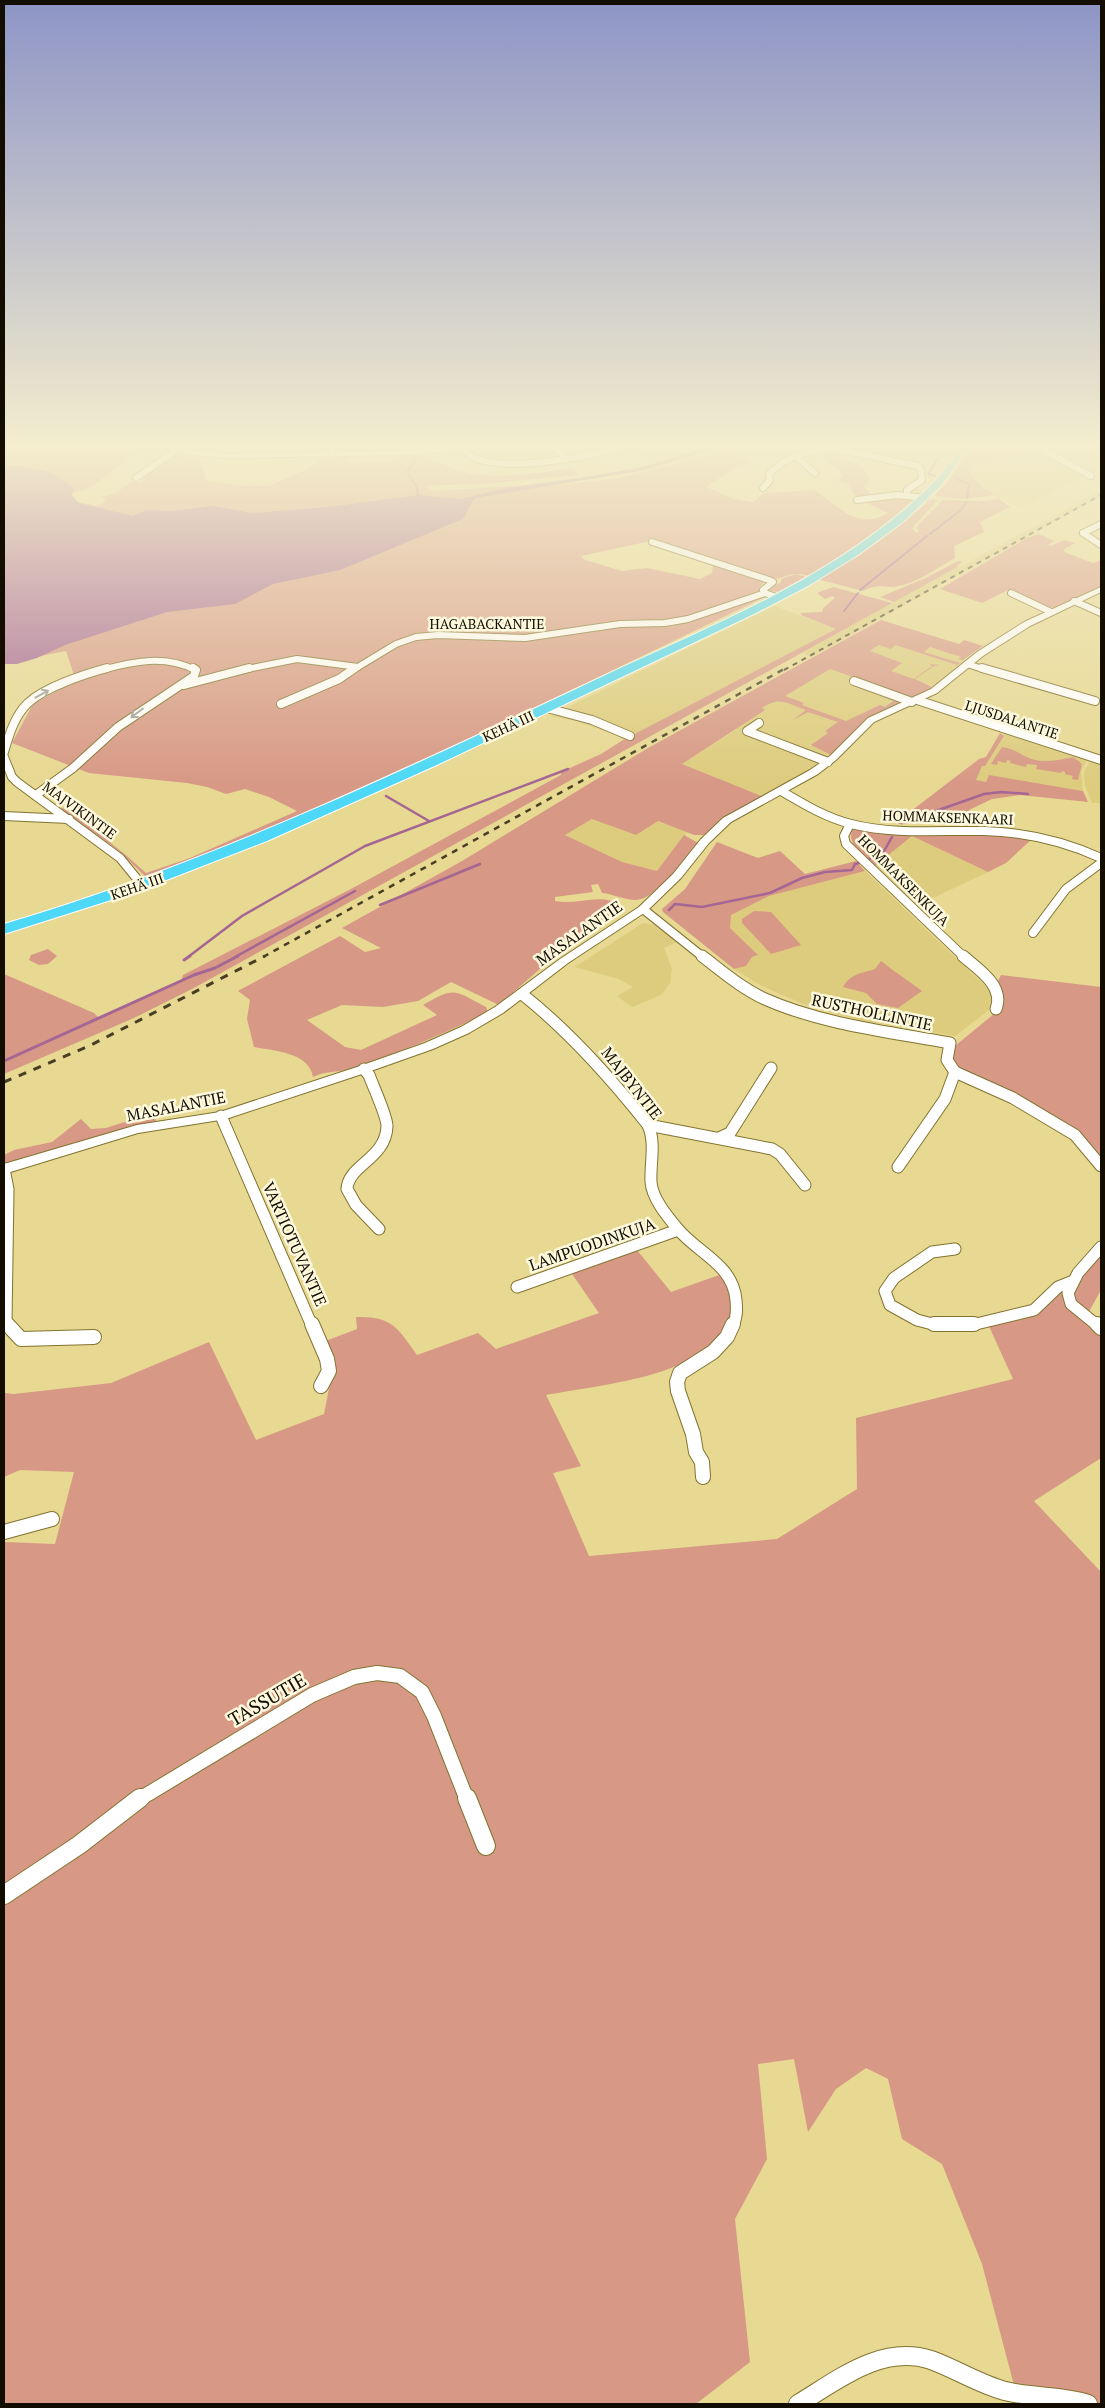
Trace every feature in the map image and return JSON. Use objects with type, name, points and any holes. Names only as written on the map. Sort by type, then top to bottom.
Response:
[{"type":"highway","name":"KEHÄ III","points":[[4,929],[142,885],[232,851],[327,811],[546,708],[770,595],[802,583],[844,557]]},
{"type":"street","points":[[699,557],[773,582],[764,588],[770,595]]},
{"type":"street","name":"MASALANTIE","points":[[4,1169],[137,1129],[221,1116],[364,1069],[456,1034],[482,1021],[522,994],[564,961],[644,909],[677,876],[718,827],[734,815],[782,792],[828,762],[870,720],[914,701],[940,686],[1002,639],[1051,612],[1101,589]]},
{"type":"street","points":[[1011,592],[1051,612]]},
{"type":"street","name":"HAGABACKANTIE","points":[[281,704],[339,680],[396,644],[416,637],[438,635],[525,638],[620,624],[664,623],[770,595]]},
{"type":"street","points":[[1074,601],[1101,613]]},
{"type":"street","points":[[178,686],[298,659],[358,667]]},
{"type":"street","points":[[4,752],[12,730],[27,703],[51,690],[92,673],[159,660],[220,676]]},
{"type":"street","points":[[967,664],[1095,701]]},
{"type":"street","points":[[39,794],[91,752],[118,727],[194,676],[196,670],[192,668]]},
{"type":"street","name":"LJUSDALANTIE","points":[[854,681],[1101,760]]},
{"type":"street","points":[[546,708],[592,720],[630,736]]},
{"type":"street","points":[[759,723],[747,731],[828,762]]},
{"type":"street","name":"MAJVIKINTIE","points":[[4,757],[12,777],[39,794],[120,858],[142,885]]},
{"type":"street","name":"HOMMAKSENKUJA","points":[[782,792],[817,812],[850,824],[844,836],[846,844],[935,931],[990,980],[997,992],[999,1001],[996,1009]]},
{"type":"street","points":[[4,816],[69,819]]},
{"type":"street","name":"HOMMAKSENKAARI","points":[[850,824],[898,830],[1008,832],[1056,842],[1101,858]]},
{"type":"street","points":[[1033,933],[1066,888],[1101,863]]},
{"type":"street","name":"RUSTHOLLINTIE","points":[[644,909],[752,993],[789,1007],[859,1028],[950,1043],[947,1060],[955,1072]]},
{"type":"street","name":"MAJBYNTIE","points":[[522,994],[557,1023],[598,1063],[648,1125],[652,1134],[651,1184],[658,1202],[678,1230],[702,1249],[729,1276],[735,1287],[737,1317],[727,1337],[713,1352],[680,1373],[678,1391],[693,1434],[696,1452],[702,1462],[702,1477]]},
{"type":"street","points":[[719,1138],[730,1132],[771,1068]]},
{"type":"street","points":[[364,1069],[369,1075],[387,1125],[375,1156],[357,1168],[350,1176],[346,1188],[350,1197],[379,1229]]},
{"type":"street","points":[[898,1167],[945,1099],[955,1072],[1013,1098],[1075,1135],[1101,1166]]},
{"type":"street","name":"VARTIOTUVANTIE","points":[[221,1116],[327,1358],[329,1371],[321,1386]]},
{"type":"street","points":[[648,1125],[772,1149],[780,1154],[805,1185]]},
{"type":"street","points":[[4,1169],[8,1189],[6,1323],[12,1333],[21,1339],[94,1336]]},
{"type":"street","name":"LAMPUODINKUJA","points":[[517,1287],[678,1230]]},
{"type":"street","points":[[1101,1247],[1073,1281],[1068,1293],[1071,1304],[1101,1328]]},
{"type":"street","points":[[955,1249],[932,1252],[894,1278],[886,1291],[890,1305],[917,1320],[936,1325],[972,1325],[1034,1310],[1058,1287],[1073,1281]]},
{"type":"street","points":[[4,1532],[52,1519]]},
{"type":"street","name":"TASSUTIE","points":[[4,1895],[79,1845],[142,1797],[312,1695],[354,1677],[377,1673],[400,1676],[422,1692],[434,1716],[486,1846]]},
{"type":"street","points":[[798,2404],[853,2372],[888,2356],[912,2354],[945,2366],[994,2388],[1018,2394],[1088,2404]]},
{"type":"shaded area","points":[[4,557],[582,557],[585,560],[622,571],[647,568],[700,579],[712,573],[713,565],[764,581],[759,589],[762,595],[767,596],[372,786],[155,876],[145,876],[117,849],[60,809],[63,808],[96,831],[146,873],[190,858],[297,811],[269,797],[245,789],[226,794],[207,787],[187,783],[89,773],[12,743],[33,704],[76,681],[66,651],[4,663]]},
{"type":"shaded area","points":[[4,557],[370,557],[340,570],[273,584],[235,604],[167,612],[65,645],[37,658],[17,664],[4,664]]},
{"type":"shaded area","points":[[707,557],[839,557],[809,576],[797,574],[771,579]]},
{"type":"shaded area","points":[[853,557],[955,557],[913,582],[893,587],[877,586],[863,591],[817,579]]},
{"type":"shaded area","points":[[978,557],[990,557],[811,657],[802,653],[955,567],[960,567]]},
{"type":"shaded area","points":[[994,557],[1078,557],[1093,563],[1101,560],[1101,587],[1050,608],[1008,590],[982,603],[940,589]]},
{"type":"shaded area","points":[[958,561],[963,562],[894,602],[880,597],[928,577]]},
{"type":"shaded area","points":[[796,574],[806,577],[778,592],[767,590],[781,582],[781,579]]},
{"type":"shaded area","points":[[833,587],[892,603],[192,989],[134,1018],[4,1074],[4,974],[94,1013],[99,1018],[181,981],[183,975],[349,890],[561,775],[561,772],[601,754],[623,740],[836,629],[801,615],[801,613],[822,612],[823,608],[835,598],[833,596],[825,599],[817,593]]},
{"type":"shaded area","points":[[774,606],[837,629],[623,740],[618,736],[576,721],[550,716]]},
{"type":"shaded area","points":[[881,620],[959,644],[964,640],[983,646],[963,660],[958,659],[961,657],[930,647],[924,652],[960,663],[957,665],[895,645],[891,649],[879,645],[870,651],[902,663],[891,671],[914,679],[932,666],[929,664],[940,665],[934,666],[915,679],[932,687],[913,698],[830,669],[785,696],[804,703],[802,705],[846,721],[880,705],[885,707],[896,699],[903,703],[865,720],[831,755],[811,745],[828,733],[825,731],[838,722],[808,712],[793,720],[806,710],[783,702],[774,702],[762,708],[765,710],[682,764],[764,797],[723,818],[704,835],[694,835],[658,821],[636,835],[592,819],[565,835],[622,862],[657,871],[684,835],[698,843],[670,877],[653,893],[644,898],[632,900],[602,893],[598,884],[591,885],[593,892],[555,897],[555,901],[572,902],[597,899],[614,902],[623,906],[561,947],[541,968],[499,1005],[451,982],[418,1001],[383,1007],[342,1005],[307,1020],[345,1047],[361,1050],[437,1015],[423,1005],[442,995],[454,992],[460,994],[486,1007],[488,1012],[388,1056],[349,1070],[323,1073],[313,1077],[305,1062],[298,1058],[290,1054],[254,1047],[247,1019],[250,1000],[238,991],[340,936],[365,952],[381,948],[342,928],[462,861],[648,748]]},
{"type":"shaded area","points":[[879,645],[891,648],[895,645],[922,654],[930,647],[962,657],[967,661],[932,688],[931,685],[890,671],[902,663],[869,651]]},
{"type":"shaded area","points":[[816,661],[913,698],[865,720],[815,769],[764,797],[682,764],[734,731]]},
{"type":"shaded area","points":[[1000,733],[1004,736],[985,766],[982,766],[976,780],[986,782],[989,775],[1083,791],[1088,802],[1020,795],[992,799],[969,810],[972,823],[898,824],[902,818],[979,759],[986,757]]},
{"type":"shaded area","points":[[1003,733],[1087,760],[1081,772],[1083,791],[1021,780],[1017,789],[975,780],[982,766],[985,766],[1004,736]]},
{"type":"shaded area","points":[[1002,747],[1040,761],[1073,757],[1082,764],[1078,780],[1072,779],[1073,776],[1062,771],[1061,773],[1036,769],[1037,765],[1027,764],[1026,767],[1010,763],[1011,761],[1007,760],[1006,763],[998,761],[997,765],[991,764]]},
{"type":"shaded area","points":[[1094,761],[1101,764],[1101,803],[1092,803],[1085,785],[1084,773],[1089,763]]},
{"type":"shaded area","points":[[592,819],[605,822],[658,821],[687,832],[657,871],[622,862],[565,835]]},
{"type":"shaded area","points":[[857,828],[977,833],[1033,838],[1006,863],[988,872],[912,836],[875,866],[854,846],[851,836],[852,830]]},
{"type":"shaded area","points":[[912,836],[988,872],[916,906],[875,866]]},
{"type":"shaded area","points":[[717,842],[758,858],[780,851],[805,874],[856,861],[865,871],[769,896],[731,915],[730,928],[758,955],[752,957],[746,966],[734,969],[663,912],[662,909],[685,889]]},
{"type":"shaded area","points":[[865,871],[986,987],[995,998],[993,1007],[955,1036],[863,1021],[828,1012],[801,1003],[762,986],[734,969],[746,966],[752,957],[757,956],[730,928],[730,915],[769,896]]},
{"type":"shaded area","points":[[754,911],[771,912],[801,945],[771,954],[742,923],[742,919]]},
{"type":"shaded area","points":[[643,923],[654,925],[677,942],[664,948],[672,969],[670,983],[661,995],[632,1007],[617,996],[633,987],[619,979],[575,967]]},
{"type":"shaded area","points":[[48,949],[57,956],[48,964],[39,965],[29,960],[31,955]]},
{"type":"shaded area","points":[[881,961],[922,991],[898,1008],[877,1004],[866,993],[843,987],[853,976],[875,969]]},
{"type":"shaded area","points":[[1001,975],[1101,987],[1101,1166],[1075,1135],[955,1072],[949,1051],[1001,1008],[1003,997],[997,983]]},
{"type":"shaded area","points":[[153,1113],[158,1126],[4,1168],[4,1155],[14,1150],[52,1142],[81,1119],[91,1129],[106,1128]]},
{"type":"shaded area","points":[[1101,1247],[1101,1290],[1086,1317],[1101,1328],[1101,1458],[1034,1501],[1101,1572],[1101,2404],[1019,2404],[982,2264],[942,2164],[902,2139],[888,2079],[866,2068],[836,2089],[808,2132],[794,2059],[758,2064],[767,2159],[735,2219],[750,2362],[696,2404],[4,2404],[4,1542],[55,1544],[74,1472],[20,1470],[4,1477],[4,1393],[14,1394],[111,1383],[209,1342],[256,1440],[324,1414],[332,1373],[323,1342],[357,1329],[356,1317],[368,1317],[386,1321],[399,1331],[417,1355],[478,1333],[496,1349],[599,1313],[570,1271],[637,1250],[671,1292],[722,1274],[730,1292],[732,1311],[728,1324],[715,1342],[697,1356],[674,1367],[648,1376],[546,1395],[581,1466],[553,1473],[589,1556],[777,1539],[857,1489],[856,1418],[1013,1379],[987,1322],[1034,1310],[1073,1281]]},
{"type":"waterway","points":[[860,590],[900,557]]},
{"type":"waterway","points":[[844,611],[858,593]]},
{"type":"waterway","points":[[188,957],[242,916],[365,846],[568,769]]},
{"type":"waterway","points":[[902,823],[984,794],[1001,792],[1028,794]]},
{"type":"waterway","points":[[386,796],[429,821]]},
{"type":"waterway","points":[[869,859],[884,851],[892,837]]},
{"type":"waterway","points":[[669,910],[675,904],[702,907],[770,893],[802,878],[825,872],[852,870],[855,864],[859,863]]},
{"type":"waterway","points":[[380,905],[480,864]]},
{"type":"waterway","points":[[235,957],[355,891]]},
{"type":"waterway","points":[[184,960],[190,956]]},
{"type":"waterway","points":[[4,1061],[194,975],[215,968],[238,956]]},
{"type":"railway","points":[[784,670],[988,557]]},
{"type":"railway","points":[[263,957],[786,668]]},
{"type":"railway","points":[[4,1082],[89,1046],[265,956]]}]
